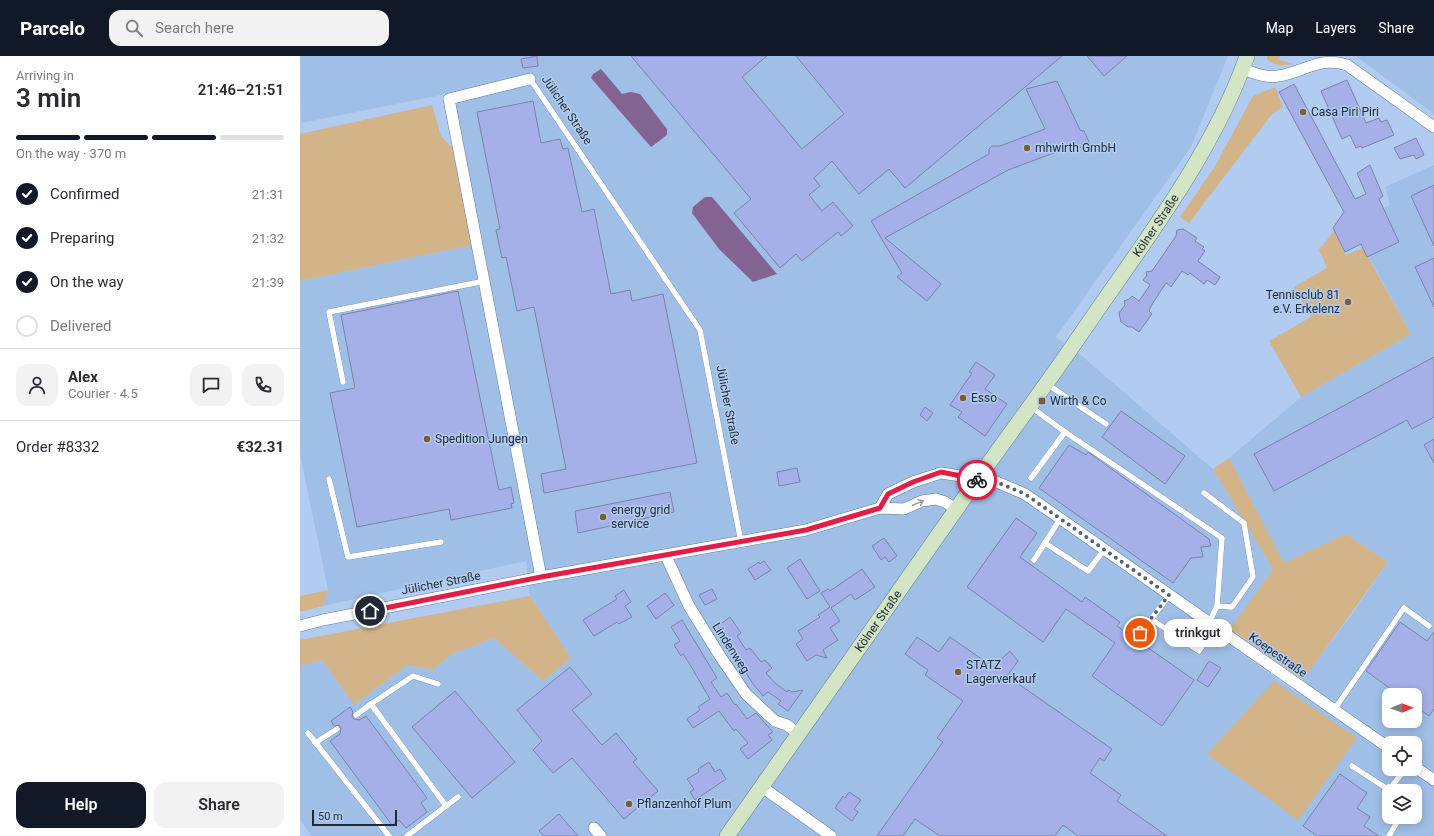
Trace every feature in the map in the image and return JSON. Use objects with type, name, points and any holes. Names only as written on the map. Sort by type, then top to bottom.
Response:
[{"type":"main road","name":"Kölner Straße","points":[[727,836],[977,480],[1047,384],[1196,164],[1226,106],[1244,63]]},
{"type":"street","points":[[1244,63],[1263,76],[1278,76],[1318,62],[1340,62],[1366,78],[1434,127]]},
{"type":"street","name":"Jülicher Straße","points":[[530,79],[449,99],[541,577]]},
{"type":"street","points":[[880,508],[888,494],[913,482],[941,472],[977,480]]},
{"type":"street","name":"Koepestraße","points":[[977,480],[1025,494],[1382,743]]},
{"type":"street","name":"Jülicher Straße","points":[[300,626],[323,620],[541,577],[806,530],[880,508],[904,509],[922,500],[936,500],[945,502],[956,510]]},
{"type":"street","name":"Lindenweg","points":[[666,556],[689,606],[746,694],[775,720],[787,725],[799,735]]},
{"type":"street","points":[[1422,772],[1434,780]]},
{"type":"street","points":[[762,787],[831,836]]},
{"type":"lane","name":"Jülicher Straße","points":[[530,79],[700,330],[741,542]]},
{"type":"lane","points":[[343,382],[329,312],[484,281]]},
{"type":"lane","points":[[1047,384],[1106,424]]},
{"type":"lane","points":[[1031,406],[1066,432],[1222,538],[1217,606],[1212,625],[1199,651],[1151,619]]},
{"type":"lane","points":[[1031,478],[1066,432]]},
{"type":"lane","points":[[329,479],[348,557],[441,542]]},
{"type":"lane","points":[[1204,493],[1244,523],[1253,577],[1232,607],[1217,606]]},
{"type":"lane","points":[[1034,560],[1060,519]]},
{"type":"lane","points":[[1045,543],[1088,571],[1104,550]]},
{"type":"lane","points":[[1140,633],[1169,595]]},
{"type":"lane","points":[[1334,710],[1404,608],[1429,626]]},
{"type":"lane","points":[[356,715],[413,676],[438,684]]},
{"type":"lane","points":[[372,704],[446,806]]},
{"type":"lane","points":[[316,743],[336,728]]},
{"type":"lane","points":[[308,733],[388,836]]},
{"type":"lane","points":[[1352,766],[1382,786]]},
{"type":"lane","points":[[407,836],[458,797]]},
{"type":"lane","points":[[1389,836],[1396,824]]},
{"type":"shaded area","points":[[300,56],[1228,56],[1191,147],[1056,337],[1082,356],[1213,469],[1273,569],[1223,640],[1294,691],[1352,614],[1388,562],[1346,534],[1284,564],[1229,458],[1301,397],[1411,334],[1351,224],[1390,205],[1385,187],[1434,165],[1434,836],[312,836],[300,820],[300,666],[322,660],[354,705],[407,665],[433,670],[452,654],[494,638],[543,681],[571,658],[530,596],[526,561],[323,606],[328,590],[300,454],[300,281],[472,245],[454,103],[451,93],[301,123]]},
{"type":"shaded area","points":[[1267,56],[1280,56],[1279,60],[1294,64],[1276,64],[1270,62],[1267,59]]},
{"type":"shaded area","points":[[1434,56],[1434,114],[1357,57]]},
{"type":"shaded area","points":[[601,69],[622,94],[631,92],[640,94],[667,129],[667,135],[651,147],[591,78],[593,74]]},
{"type":"shaded area","points":[[1275,87],[1283,107],[1272,114],[1189,223],[1180,217],[1214,168],[1253,96]]},
{"type":"shaded area","points":[[432,105],[441,136],[453,149],[472,245],[300,281],[300,134]]},
{"type":"shaded area","points":[[705,197],[712,197],[777,274],[753,282],[719,249],[692,213],[693,207]]},
{"type":"shaded area","name":"Tennisclub 81 e.V. Erkelenz","points":[[1334,231],[1346,255],[1363,248],[1411,334],[1301,397],[1269,341],[1311,317],[1294,287],[1327,268],[1319,250]]},
{"type":"shaded area","points":[[1229,458],[1284,563],[1346,534],[1388,562],[1303,680],[1230,629],[1273,569],[1213,469]]},
{"type":"shaded area","points":[[328,590],[323,606],[300,612],[300,596]]},
{"type":"shaded area","points":[[530,596],[571,658],[543,681],[494,638],[452,654],[433,670],[407,665],[354,705],[322,660],[300,666],[300,640]]},
{"type":"shaded area","points":[[1274,681],[1357,738],[1298,820],[1207,754]]},
{"type":"building","points":[[537,56],[538,66],[523,68],[521,59]]},
{"type":"building","points":[[631,56],[767,56],[742,77],[802,149],[844,114],[796,56],[1062,56],[905,188],[889,169],[859,194],[832,161],[814,178],[820,186],[809,195],[822,211],[833,202],[853,226],[841,236],[838,232],[802,261],[796,254],[780,268],[734,213],[751,199]]},
{"type":"building","points":[[1087,56],[1127,56],[1104,76]]},
{"type":"building","points":[[1347,80],[1366,123],[1379,118],[1381,122],[1387,120],[1394,135],[1362,148],[1361,146],[1356,148],[1350,135],[1342,139],[1321,91]]},
{"type":"building","name":"mhwirth GmbH","points":[[1057,81],[1080,130],[1084,131],[1090,144],[1079,148],[1078,144],[1008,170],[885,238],[941,284],[927,301],[897,277],[902,273],[871,221],[989,154],[989,149],[992,146],[1000,146],[1045,129],[1026,89]]},
{"type":"building","points":[[1294,84],[1355,199],[1366,194],[1357,173],[1370,165],[1383,196],[1379,199],[1399,242],[1367,257],[1361,244],[1345,252],[1333,228],[1344,212],[1279,92]]},
{"type":"building","points":[[533,101],[541,143],[560,139],[563,149],[568,148],[582,212],[594,209],[611,294],[630,290],[632,301],[663,294],[697,463],[544,493],[541,474],[566,469],[534,307],[517,311],[506,257],[502,258],[496,230],[500,229],[477,112]]},
{"type":"building","points":[[1416,138],[1424,155],[1416,159],[1414,155],[1400,159],[1394,148]]},
{"type":"building","points":[[1434,185],[1434,246],[1411,196]]},
{"type":"building","points":[[1183,229],[1197,238],[1195,241],[1204,247],[1202,249],[1205,251],[1198,261],[1220,277],[1215,285],[1207,280],[1204,284],[1190,273],[1188,275],[1182,271],[1171,287],[1166,283],[1151,306],[1149,311],[1152,314],[1139,332],[1132,327],[1128,327],[1121,322],[1119,313],[1125,305],[1124,301],[1132,296],[1139,301],[1150,285],[1143,280],[1147,275],[1146,272],[1152,271],[1176,236],[1177,230]]},
{"type":"building","points":[[1434,258],[1434,307],[1415,267]]},
{"type":"building","name":"Spedition Jungen","points":[[458,291],[499,490],[511,487],[514,503],[511,504],[512,508],[451,520],[449,509],[357,527],[330,393],[355,388],[341,315]]},
{"type":"building","points":[[1434,357],[1434,417],[1412,429],[1407,420],[1274,491],[1254,454]]},
{"type":"building","points":[[976,362],[995,375],[985,389],[1007,404],[985,436],[958,417],[962,412],[950,405],[972,373],[969,372]]},
{"type":"building","points":[[925,407],[933,413],[927,421],[920,415]]},
{"type":"building","points":[[1121,411],[1185,456],[1165,484],[1102,437]]},
{"type":"building","points":[[1434,439],[1434,463],[1424,445]]},
{"type":"building","points":[[1069,445],[1086,455],[1088,452],[1209,539],[1211,546],[1201,547],[1203,557],[1191,558],[1173,583],[1039,488]]},
{"type":"building","points":[[797,468],[800,482],[779,486],[777,472]]},
{"type":"building","points":[[670,492],[674,512],[578,533],[575,511]]},
{"type":"building","points":[[1016,518],[1037,533],[1020,557],[1082,602],[1085,597],[1120,622],[1117,626],[1194,680],[1162,726],[1092,676],[1115,643],[1066,609],[1043,642],[967,587]]},
{"type":"building","points":[[884,538],[897,556],[889,562],[885,557],[881,560],[872,546]]},
{"type":"building","points":[[800,559],[820,591],[807,599],[787,568]]},
{"type":"building","points":[[764,561],[771,570],[755,580],[748,569],[759,562],[760,564]]},
{"type":"building","points":[[862,569],[875,587],[855,600],[851,594],[831,608],[840,621],[830,628],[838,640],[823,650],[827,658],[816,655],[807,661],[796,644],[803,639],[798,631],[820,617],[818,615],[830,607],[821,593],[828,589],[830,591]]},
{"type":"building","points":[[712,589],[717,599],[705,605],[699,595]]},
{"type":"building","points":[[624,590],[631,602],[625,606],[632,617],[619,624],[617,622],[594,636],[583,620],[617,599],[615,596]]},
{"type":"building","points":[[665,593],[674,605],[656,619],[647,606]]},
{"type":"building","points":[[730,617],[741,633],[737,636],[746,650],[750,648],[761,662],[765,660],[772,668],[766,673],[775,683],[787,692],[788,690],[792,692],[803,690],[788,711],[778,704],[781,701],[768,692],[763,696],[753,684],[720,631],[718,626]]},
{"type":"building","points":[[682,620],[717,678],[711,682],[721,697],[727,693],[747,719],[756,713],[773,732],[768,735],[772,740],[748,759],[740,749],[748,743],[736,729],[734,731],[719,711],[693,728],[687,719],[700,710],[698,707],[710,699],[683,654],[681,656],[674,645],[680,641],[671,627]]},
{"type":"building","points":[[1400,622],[1427,641],[1434,632],[1434,709],[1429,716],[1422,711],[1422,688],[1389,688],[1366,671]]},
{"type":"building","points":[[917,637],[939,652],[950,637],[993,667],[1010,651],[1018,661],[1007,676],[1112,749],[1104,761],[1100,758],[1090,773],[1121,795],[1117,801],[1167,836],[1078,836],[1063,825],[1055,836],[940,836],[915,819],[903,836],[877,836],[943,742],[937,738],[963,701],[925,675],[928,670],[905,654]]},
{"type":"building","points":[[1209,661],[1221,668],[1208,687],[1197,680]]},
{"type":"building","points":[[570,667],[592,694],[572,710],[602,745],[616,733],[637,759],[633,762],[658,791],[624,819],[572,758],[553,773],[533,750],[542,741],[517,710]]},
{"type":"building","points":[[455,691],[515,762],[472,798],[412,727]]},
{"type":"building","points":[[350,707],[353,712],[352,716],[354,719],[359,720],[366,716],[427,798],[421,803],[427,812],[406,828],[399,820],[392,825],[330,741],[340,734],[341,729],[339,725],[334,726],[331,721]]},
{"type":"building","points":[[709,762],[715,772],[720,769],[726,779],[695,800],[690,792],[694,789],[687,779],[699,772],[698,769]]},
{"type":"building","points":[[1340,774],[1367,793],[1357,808],[1370,817],[1364,826],[1379,836],[1317,836],[1303,826]]},
{"type":"building","points":[[849,792],[861,800],[854,809],[858,812],[852,821],[835,808],[843,796],[845,798]]},
{"type":"building","points":[[559,814],[578,836],[544,836],[539,831]]},
{"type":"way so far","points":[[977,480],[980,475],[1025,494],[1169,595],[1140,633]]},
{"type":"place","name":"Casa Piri Piri","points":[[1303,112]]},
{"type":"place","name":"mhwirth GmbH","points":[[1027,148]]},
{"type":"place","name":"Tennisclub 81 e.V. Erkelenz","points":[[1348,302]]},
{"type":"place","name":"Esso","points":[[963,398]]},
{"type":"place","name":"Wirth & Co","points":[[1042,401]]},
{"type":"place","name":"Spedition Jungen","points":[[427,439]]},
{"type":"place","name":"energy grid service","points":[[603,517]]},
{"type":"place","name":"trinkgut","points":[[1140,633]]},
{"type":"place","name":"STATZ Lagerverkauf","points":[[958,672]]},
{"type":"place","name":"Pflanzenhof Plum","points":[[629,804]]},
{"type":"route","points":[[370,611],[541,577],[806,530],[880,508],[888,494],[913,482],[941,472],[961,476],[974,484],[977,480]]}]
